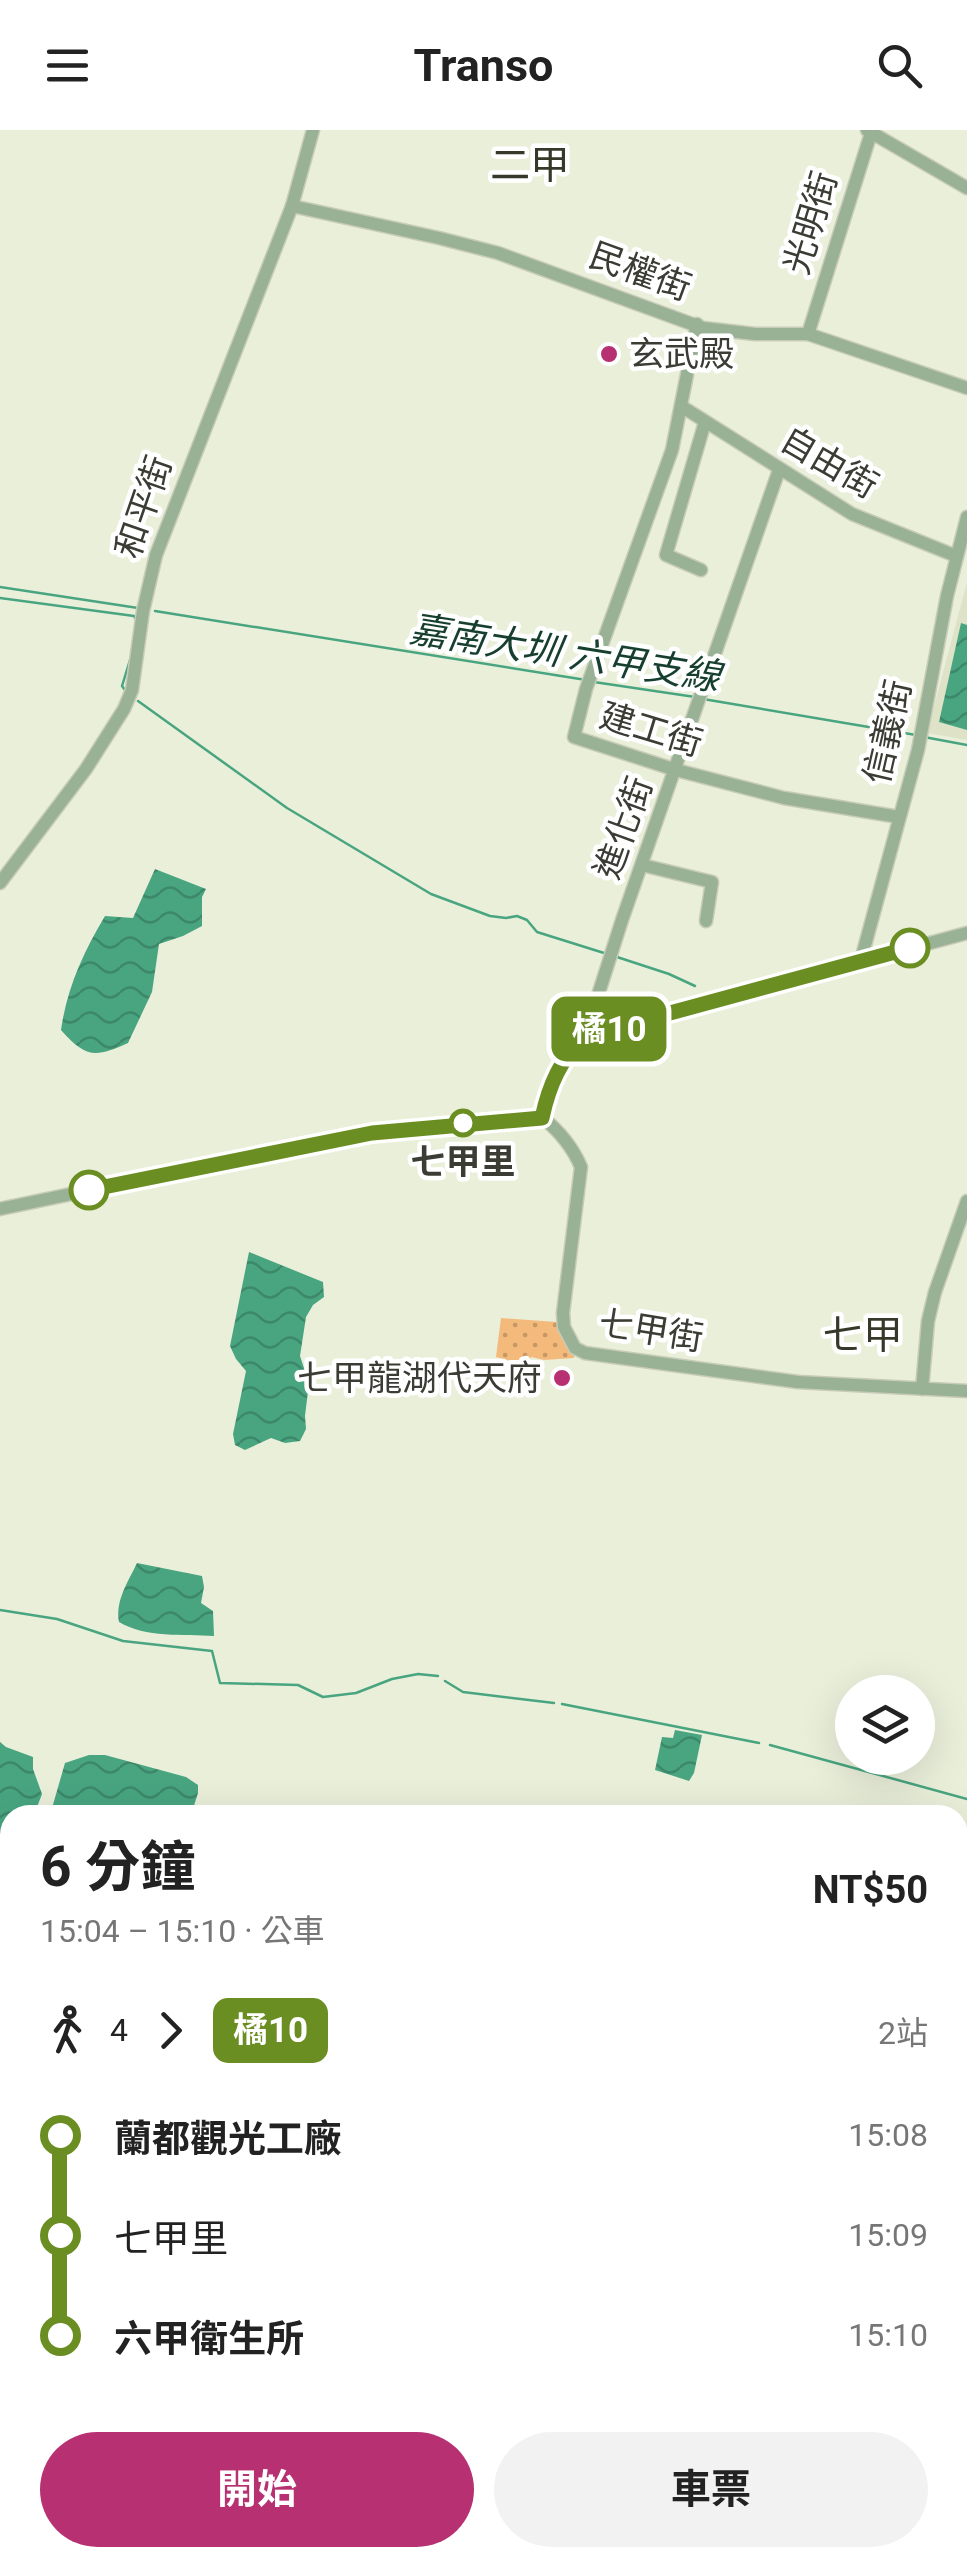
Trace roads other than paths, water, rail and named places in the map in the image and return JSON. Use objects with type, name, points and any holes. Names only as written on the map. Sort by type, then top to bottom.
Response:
[{"type":"street","name":"和平街","points":[[0,882],[86,769],[132,690],[143,611],[156,556],[292,206],[312,130]]},
{"type":"street","points":[[870,131],[967,188]]},
{"type":"street","name":"光明街","points":[[808,334],[870,131]]},
{"type":"street","name":"民權街","points":[[292,206],[498,253],[724,332],[808,334],[967,388]]},
{"type":"street","name":"建工街","points":[[697,324],[672,450],[589,680],[574,737],[676,770],[784,798],[898,817]]},
{"type":"street","name":"自由街","points":[[680,406],[852,514],[956,556]]},
{"type":"street","points":[[701,570],[666,554],[705,422]]},
{"type":"street","name":"進化街","points":[[542,1118],[562,1062],[585,1036],[779,470]]},
{"type":"street","name":"信義街","points":[[861,960],[918,750],[967,516]]},
{"type":"street","points":[[642,865],[712,882],[706,921]]},
{"type":"street","points":[[585,1036],[967,933]]},
{"type":"street","points":[[0,1208],[338,1139],[542,1118]]},
{"type":"street","name":"七甲街","points":[[542,1118],[553,1126],[581,1167],[563,1312],[564,1327],[575,1348],[640,1362],[798,1382],[967,1391]]},
{"type":"street","points":[[922,1389],[928,1321],[967,1201]]},
{"type":"water","points":[[961,623],[967,625],[967,730],[939,722]]},
{"type":"water","points":[[155,869],[206,889],[202,897],[202,926],[159,944],[152,992],[128,1043],[91,1053],[61,1030],[77,971],[105,916],[133,918]]},
{"type":"water","points":[[249,1252],[323,1282],[324,1297],[306,1317],[300,1356],[309,1383],[306,1429],[300,1441],[285,1443],[271,1438],[245,1450],[235,1445],[233,1434],[246,1371],[230,1346]]},
{"type":"water","points":[[137,1563],[202,1576],[201,1603],[213,1611],[214,1636],[153,1633],[119,1622],[121,1599]]},
{"type":"water","points":[[675,1730],[702,1735],[689,1781],[655,1770],[662,1737],[673,1738]]},
{"type":"water","points":[[0,1742],[33,1757],[42,1794],[38,1805],[0,1805]]},
{"type":"water","points":[[89,1755],[105,1755],[186,1777],[198,1785],[198,1793],[194,1805],[53,1805],[65,1763]]},
{"type":"waterway","name":"嘉南大圳 六甲支線","points":[[0,587],[138,608]]},
{"type":"waterway","points":[[0,598],[135,618]]},
{"type":"waterway","name":"嘉南大圳 六甲支線","points":[[155,611],[586,680]]},
{"type":"waterway","points":[[125,690],[122,686],[130,660]]},
{"type":"waterway","name":"嘉南大圳 六甲支線","points":[[594,682],[695,697]]},
{"type":"waterway","name":"嘉南大圳 六甲支線","points":[[703,699],[916,735]]},
{"type":"waterway","points":[[138,701],[287,808],[431,894],[490,916],[517,916],[527,920],[537,932],[604,953]]},
{"type":"waterway","name":"嘉南大圳 六甲支線","points":[[924,737],[967,745]]},
{"type":"waterway","points":[[617,957],[695,986]]},
{"type":"waterway","points":[[0,1610],[57,1619],[123,1641],[212,1651],[220,1683],[298,1685],[323,1697],[356,1693],[418,1674],[438,1676]]},
{"type":"waterway","points":[[445,1681],[463,1692],[554,1703]]},
{"type":"waterway","points":[[562,1704],[759,1743]]},
{"type":"waterway","points":[[770,1745],[967,1799]]},
{"type":"place","name":"玄武殿","points":[[609,354]]},
{"type":"place","name":"七甲里","points":[[463,1123]]},
{"type":"place","name":"七甲龍湖代天府","points":[[562,1378]]},
{"type":"district","name":"二甲","points":[[530,165]]},
{"type":"district","name":"七甲","points":[[863,1335]]}]
